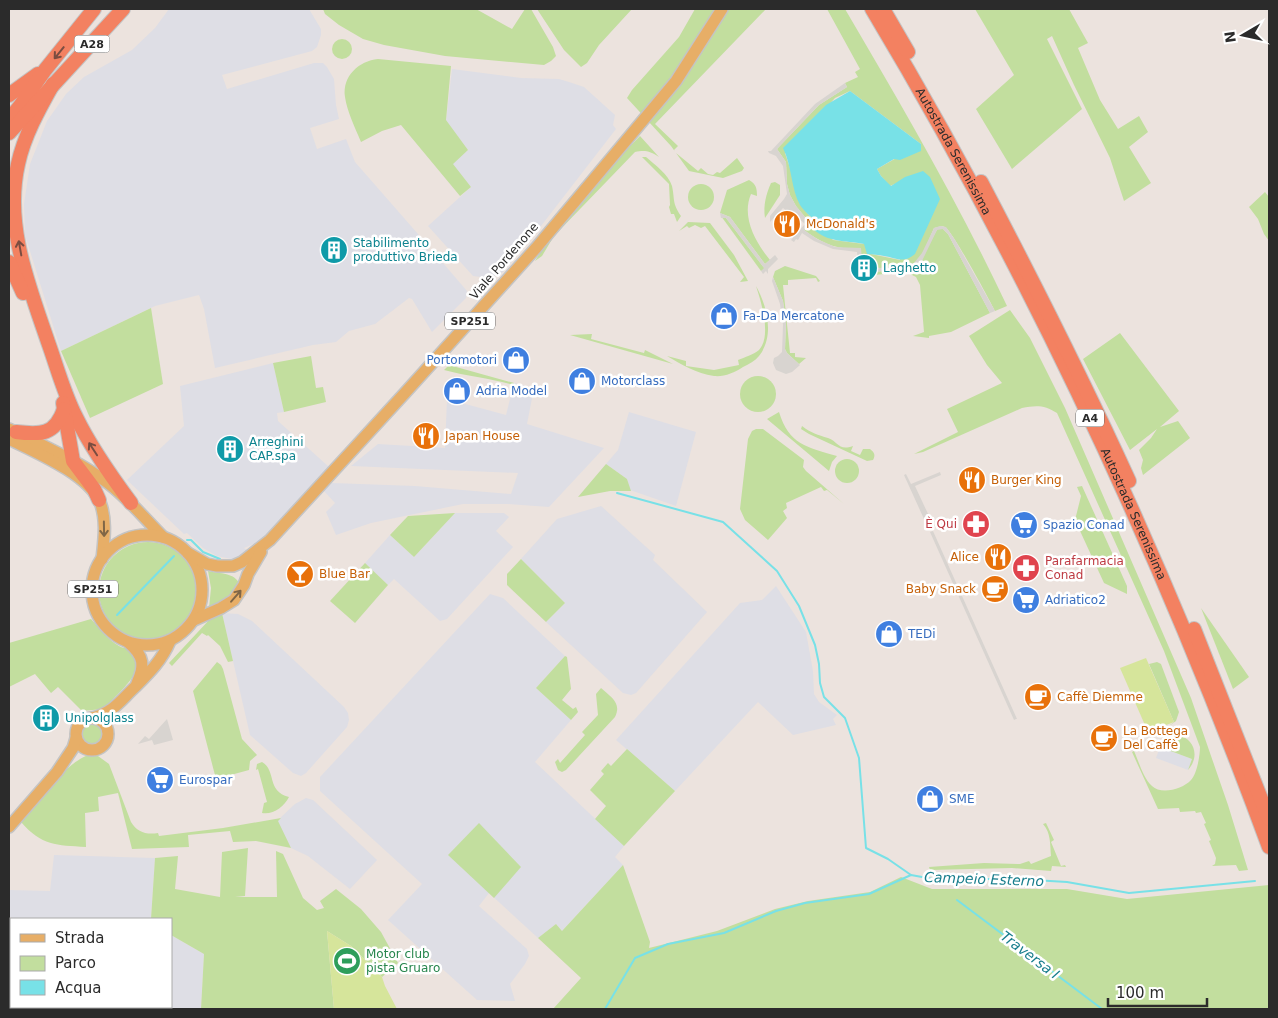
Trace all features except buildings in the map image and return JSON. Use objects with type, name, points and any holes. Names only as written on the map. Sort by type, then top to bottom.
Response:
[{"type":"highway","name":"A28","points":[[9,119],[94,9]]},
{"type":"highway","name":"A28","points":[[9,133],[52,84],[123,9]]},
{"type":"highway","name":"Autostrada Serenissima","points":[[872,9],[959,161],[1026,288],[1089,416],[1174,605],[1218,712],[1269,847]]},
{"type":"highway","name":"Autostrada Serenissima","points":[[883,9],[1016,248],[1097,410],[1183,601],[1220,690],[1269,819]]},
{"type":"highway","points":[[9,95],[45,70]]},
{"type":"highway","points":[[52,84],[23,146],[18,165],[15,215],[20,251],[33,296],[74,415],[109,474],[131,503]]},
{"type":"highway","points":[[9,262],[43,343],[64,409],[73,461],[94,489],[99,500]]},
{"type":"highway","points":[[11,433],[36,435],[46,432],[61,419],[64,409]]},
{"type":"main road","name":"Viale Pordenone","points":[[194,620],[234,600],[244,585],[255,561],[270,540],[536,248],[676,81],[722,9]]},
{"type":"main road","points":[[11,433],[73,461],[108,484],[131,503],[163,537]]},
{"type":"main road","points":[[11,433],[64,466],[78,477],[99,500],[105,535],[102,559]]},
{"type":"main road","name":"SP251","points":[[128,642],[149,645],[170,641],[184,632],[194,620],[200,606],[201,576],[195,562],[177,543],[163,537],[147,535],[126,539],[112,548],[102,559],[95,572],[92,586],[93,600],[98,614],[105,625],[138,652],[143,666],[135,687]]},
{"type":"main road","name":"Viale Pordenone","points":[[188,553],[207,564],[232,566],[242,562],[270,540]]},
{"type":"main road","name":"SP251","points":[[116,707],[154,668],[170,641]]},
{"type":"main road","points":[[9,827],[57,772],[73,748],[78,726],[84,720],[104,714],[116,707]]},
{"type":"main road","points":[[76,738],[82,747],[88,750],[95,750],[104,746],[108,738],[107,728],[116,707]]},
{"type":"main road","points":[[92,718],[99,720],[107,728]]},
{"type":"main road","points":[[57,772],[88,750]]},
{"type":"shaded area","points":[[169,9],[309,9],[321,29],[317,47],[312,51],[222,75],[227,89],[314,63],[323,63],[327,67],[334,79],[339,119],[310,128],[317,149],[346,139],[355,162],[425,242],[425,246],[439,263],[443,263],[467,291],[466,298],[432,332],[412,299],[409,298],[375,324],[349,331],[336,342],[313,345],[215,368],[204,309],[199,295],[155,306],[61,351],[25,235],[24,204],[30,164],[47,121],[66,94],[84,77],[132,50],[155,28]]},
{"type":"shaded area","points":[[452,69],[521,78],[559,79],[584,87],[615,115],[613,125],[616,129],[503,272],[490,278],[473,276],[428,226],[471,187],[452,164],[468,150],[446,121]]},
{"type":"shaded area","points":[[845,83],[847,87],[819,105],[777,149],[786,162],[787,184],[790,195],[796,206],[810,223],[804,230],[817,239],[835,247],[861,248],[863,269],[905,266],[914,263],[922,253],[934,228],[946,227],[995,311],[990,313],[948,234],[943,229],[937,230],[922,261],[912,268],[863,273],[863,276],[860,276],[860,274],[856,274],[855,270],[859,270],[857,252],[833,249],[814,241],[802,233],[798,240],[796,239],[794,242],[791,240],[805,224],[794,214],[792,215],[783,208],[770,222],[770,216],[787,194],[783,166],[776,156],[768,151],[771,151],[815,104]]},
{"type":"shaded area","points":[[720,213],[730,217],[765,264],[775,255],[778,259],[768,269],[768,274],[766,271],[763,274],[761,271],[764,268],[726,218],[721,218]]},
{"type":"shaded area","points":[[773,277],[783,301],[786,322],[785,349],[800,365],[792,372],[786,374],[776,370],[773,363],[774,358],[782,352],[783,325],[780,304],[772,281]]},
{"type":"shaded area","points":[[273,363],[284,412],[277,413],[278,421],[329,467],[260,541],[244,548],[250,552],[236,560],[217,556],[203,548],[187,533],[184,534],[127,480],[184,426],[180,386]]},
{"type":"shaded area","points":[[514,383],[534,388],[527,424],[604,448],[549,507],[508,504],[463,504],[371,523],[336,535],[326,512],[335,503],[324,491],[332,483],[415,486],[511,494],[518,473],[351,466],[378,444],[445,448],[447,399],[506,415]]},
{"type":"shaded area","points":[[629,412],[696,432],[676,506],[630,490],[627,479],[606,464],[618,450]]},
{"type":"shaded area","points":[[940,472],[941,475],[915,486],[929,516],[924,519],[904,475],[906,474],[911,484]]},
{"type":"shaded area","points":[[601,506],[655,555],[653,560],[707,612],[636,693],[631,695],[623,693],[546,622],[565,603],[521,559],[557,519]]},
{"type":"shaded area","points":[[455,513],[504,513],[509,517],[496,531],[513,547],[447,619],[440,621],[394,579],[388,585],[365,563],[390,535],[414,557]]},
{"type":"shaded area","points":[[933,531],[1017,719],[1014,720],[930,532]]},
{"type":"shaded area","points":[[776,586],[806,632],[813,671],[814,694],[819,702],[837,715],[833,719],[836,725],[793,735],[758,702],[675,791],[616,740],[740,603],[762,600]]},
{"type":"shaded area","points":[[490,594],[503,598],[565,656],[536,688],[571,720],[535,762],[624,846],[615,857],[623,865],[562,931],[556,924],[538,938],[489,893],[479,906],[527,949],[529,956],[510,984],[515,1001],[477,1000],[388,920],[422,884],[320,791],[320,777]]},
{"type":"shaded area","points":[[222,613],[238,614],[252,621],[344,707],[348,713],[347,727],[306,773],[301,776],[293,773],[250,735]]},
{"type":"shaded area","points":[[167,719],[173,740],[154,745],[152,740],[138,744],[145,736],[149,739]]},
{"type":"shaded area","points":[[1160,747],[1192,759],[1188,770],[1156,758]]},
{"type":"shaded area","points":[[306,798],[313,800],[377,860],[350,889],[308,856],[291,848],[277,821],[295,804]]},
{"type":"shaded area","points":[[54,855],[155,858],[151,918],[9,917],[9,890],[50,891]]},
{"type":"shaded area","points":[[172,936],[204,954],[201,1009],[9,1009],[10,984],[10,1008],[172,1008]]},
{"type":"green space","points":[[323,9],[476,9],[512,29],[525,9],[531,9],[553,47],[556,56],[544,65],[445,56],[384,45],[363,39],[339,25],[325,14]]},
{"type":"green space","points":[[537,9],[632,9],[599,45],[587,63],[581,67],[564,50]]},
{"type":"green space","points":[[695,9],[766,9],[655,124],[678,146],[674,150],[627,98],[679,37]]},
{"type":"green space","points":[[827,9],[845,9],[950,193],[1007,306],[995,311],[962,252],[944,226],[934,228],[922,254],[913,264],[901,267],[866,269],[866,266],[862,266],[860,248],[852,249],[830,245],[804,230],[810,223],[796,206],[790,195],[787,184],[786,162],[777,149],[819,105],[847,87],[845,83],[858,77],[855,72],[860,69]],"holes":[[[850,91],[921,144],[877,169],[890,186],[897,183],[900,260],[871,254],[867,243],[833,240],[800,204],[785,153],[835,98]]]},
{"type":"green space","points":[[975,9],[1069,9],[1088,43],[1078,48],[1100,100],[1118,129],[1139,116],[1148,132],[1129,147],[1151,183],[1124,201],[1110,158],[1052,36],[1047,39],[1082,109],[1012,169],[976,109],[1014,75]]},
{"type":"green space","points":[[338,39],[346,39],[352,45],[352,53],[346,59],[338,59],[332,53],[332,45]]},
{"type":"green space","points":[[378,59],[451,66],[446,120],[468,150],[453,164],[471,187],[460,196],[401,125],[382,131],[361,142],[345,97],[346,82],[358,66]]},
{"type":"green space","points":[[640,136],[659,157],[653,153],[635,152],[554,236],[542,256],[535,261],[571,212],[598,180]]},
{"type":"green space","points":[[676,153],[698,171],[701,168],[708,174],[720,173],[737,158],[744,168],[742,171],[723,178],[689,171]]},
{"type":"green space","points":[[642,157],[646,157],[657,166],[670,182],[675,204],[681,216],[677,222],[674,214],[671,214],[669,207],[669,184]]},
{"type":"green space","points":[[749,180],[756,186],[757,196],[751,194],[748,203],[749,221],[755,238],[770,260],[765,264],[730,217],[720,213],[727,190]]},
{"type":"green space","points":[[775,182],[780,185],[780,195],[765,218],[766,196],[771,183]]},
{"type":"green space","points":[[701,184],[710,188],[714,197],[710,206],[701,210],[692,206],[688,197],[692,188]]},
{"type":"green space","points":[[1265,192],[1269,197],[1269,241],[1258,219],[1249,207]]},
{"type":"green space","points":[[721,216],[726,218],[765,269],[761,271]]},
{"type":"green space","points":[[688,222],[710,223],[734,255],[748,281],[740,282],[744,277],[705,226],[701,228],[695,225],[689,228],[687,226],[679,231]]},
{"type":"green space","points":[[938,228],[943,229],[948,234],[990,313],[951,332],[929,336],[929,338],[913,336],[924,332],[920,285],[916,277],[906,272],[863,276],[863,273],[906,269],[918,264]]},
{"type":"green space","points":[[785,266],[816,276],[820,281],[818,282],[816,278],[788,280],[788,285],[783,285],[790,353],[795,353],[795,357],[806,358],[799,364],[785,349],[786,322],[783,301],[773,277],[775,271]]},
{"type":"green space","points":[[756,286],[766,312],[768,330],[764,348],[759,356],[750,364],[733,373],[714,376],[695,371],[667,356],[686,361],[686,366],[714,370],[739,365],[738,360],[752,355],[759,350],[763,344],[765,328],[763,309]]},
{"type":"green space","points":[[151,308],[163,384],[90,418],[61,351]]},
{"type":"green space","points":[[1010,310],[1030,338],[1065,408],[1191,698],[1248,870],[1239,871],[1236,865],[1212,866],[1215,864],[1216,858],[1201,812],[1180,812],[1179,808],[1158,809],[1132,752],[1134,751],[1144,774],[1152,786],[1161,790],[1172,790],[1183,786],[1193,777],[1199,759],[1200,747],[1164,651],[1057,413],[1040,406],[1022,408],[923,452],[914,454],[958,432],[947,409],[1002,383],[987,365],[969,336]]},
{"type":"green space","points":[[1120,333],[1179,411],[1160,427],[1178,421],[1190,438],[1143,475],[1141,468],[1143,460],[1139,450],[1157,429],[1130,450],[1083,359]]},
{"type":"green space","points":[[592,334],[591,339],[644,353],[645,350],[673,364],[570,335]]},
{"type":"green space","points":[[311,356],[316,388],[323,387],[326,402],[284,412],[273,363]]},
{"type":"green space","points":[[449,365],[514,383],[513,390],[510,384],[444,370]]},
{"type":"green space","points":[[758,376],[765,377],[771,381],[775,387],[775,401],[771,407],[765,411],[758,412],[751,411],[745,407],[741,401],[740,394],[741,387],[745,381],[751,377]]},
{"type":"green space","points":[[779,412],[788,432],[794,438],[808,447],[837,456],[832,462],[829,471],[767,419]]},
{"type":"green space","points":[[802,426],[832,440],[841,447],[853,446],[851,451],[860,455],[863,449],[870,449],[873,451],[874,458],[867,461],[809,434],[801,429]]},
{"type":"green space","points":[[763,429],[804,460],[803,467],[806,471],[844,504],[821,487],[786,503],[787,508],[783,511],[787,518],[768,540],[745,520],[740,509],[748,439],[752,431]]},
{"type":"green space","points":[[847,459],[855,463],[859,471],[855,479],[847,483],[839,479],[835,471],[839,463]]},
{"type":"green space","points":[[606,464],[627,479],[631,491],[610,491],[578,497]]},
{"type":"green space","points":[[1082,486],[1127,586],[1127,594],[1104,583],[1075,520],[1081,496],[1077,487]]},
{"type":"green space","points":[[455,513],[414,557],[390,535],[408,516]]},
{"type":"green space","points":[[148,542],[167,546],[183,556],[193,572],[197,591],[193,610],[183,626],[167,636],[148,640],[129,636],[113,626],[103,610],[99,591],[103,572],[113,556],[129,546]]},
{"type":"green space","points":[[521,559],[565,603],[546,622],[507,585],[507,574]]},
{"type":"green space","points":[[365,563],[388,585],[355,623],[330,601]]},
{"type":"green space","points":[[208,571],[231,576],[240,585],[235,595],[209,608],[211,588]]},
{"type":"green space","points":[[1201,608],[1249,677],[1233,689]]},
{"type":"green space","points":[[222,613],[233,661],[228,662],[220,646],[208,635],[202,633],[172,666],[169,663],[210,619]]},
{"type":"green space","points":[[91,619],[111,640],[120,647],[130,650],[136,656],[138,664],[130,681],[103,709],[82,711],[58,687],[51,693],[35,674],[9,687],[9,643]]},
{"type":"green space","points":[[565,656],[567,657],[571,689],[562,700],[573,709],[576,707],[578,712],[571,720],[536,688]]},
{"type":"green space","points":[[1146,658],[1174,722],[1148,732],[1120,668]]},
{"type":"green space","points":[[217,662],[223,669],[242,739],[257,755],[250,761],[249,770],[216,779],[193,691]]},
{"type":"green space","points":[[1157,662],[1161,664],[1179,712],[1176,721],[1161,732],[1174,722],[1149,664]]},
{"type":"green space","points":[[601,688],[612,697],[616,704],[617,712],[615,717],[562,772],[558,770],[555,762],[558,759],[560,763],[585,735],[582,732],[598,715],[596,694]]},
{"type":"green space","points":[[92,722],[100,726],[104,734],[100,742],[92,746],[84,742],[80,734],[84,726]]},
{"type":"green space","points":[[1177,735],[1188,740],[1194,749],[1194,759],[1188,770],[1192,759],[1160,747],[1162,741],[1166,738]]},
{"type":"green space","points":[[627,749],[675,791],[624,846],[595,819],[606,806],[590,790],[604,774],[601,771],[608,763],[611,766]]},
{"type":"green space","points":[[92,754],[109,764],[131,822],[142,832],[158,833],[159,836],[281,818],[278,821],[291,848],[256,841],[233,842],[230,831],[188,835],[189,847],[132,849],[118,793],[98,797],[99,811],[85,813],[86,847],[58,845],[36,836],[21,822],[21,818],[64,772],[83,757]]},
{"type":"green space","points":[[262,762],[267,766],[277,790],[289,797],[284,804],[270,813],[262,813],[264,803],[267,802],[258,769],[256,770],[257,764]]},
{"type":"green space","points":[[479,823],[521,867],[494,898],[448,855]]},
{"type":"green space","points":[[1046,823],[1054,840],[1051,842],[1061,866],[1065,865],[1066,867],[1052,866],[1051,871],[1012,868],[930,870],[929,867],[984,863],[1020,864],[1029,861],[1031,864],[1051,856],[1049,835],[1043,824]]},
{"type":"green space","points":[[248,848],[245,896],[235,897],[277,897],[276,851],[283,854],[303,898],[317,910],[324,908],[320,901],[336,889],[361,909],[381,932],[398,963],[382,977],[351,946],[327,931],[334,1009],[201,1009],[204,954],[172,936],[172,918],[151,918],[155,858],[178,856],[175,889],[220,897],[222,852]]},
{"type":"green space","points":[[623,865],[650,942],[649,948],[717,931],[775,909],[808,901],[870,892],[901,877],[932,889],[1067,889],[1127,899],[1269,885],[1269,1009],[553,1009],[581,978],[538,938],[556,924],[562,931]]},
{"type":"green space","name":"Motor club pista Gruaro","points":[[327,931],[351,946],[382,977],[397,1009],[334,1009]]},
{"type":"water","points":[[850,91],[921,144],[921,151],[900,160],[894,159],[877,169],[881,176],[891,186],[905,177],[923,171],[930,177],[940,199],[915,254],[907,259],[900,260],[867,254],[864,244],[831,239],[819,234],[813,229],[817,222],[800,205],[797,199],[783,148],[826,105]]},
{"type":"waterway","points":[[617,493],[723,522],[777,571],[799,606],[815,645],[820,683],[824,697],[845,718],[859,758],[866,848],[888,859],[911,875]]},
{"type":"waterway","points":[[187,540],[191,540],[203,552],[220,559]]},
{"type":"waterway","points":[[117,615],[174,556]]},
{"type":"waterway","name":"Campeio Esterno","points":[[605,1009],[635,958],[668,944],[724,933],[776,911],[805,903],[869,894],[911,875],[933,879],[1016,879],[1067,882],[1129,893],[1255,881]]},
{"type":"waterway","name":"Traversa I","points":[[957,900],[1102,1009]]},
{"type":"place","name":"McDonald's","points":[[787,224]]},
{"type":"place","name":"Stabilimento produttivo Brieda","points":[[334,250]]},
{"type":"place","name":"Laghetto","points":[[864,268]]},
{"type":"place","name":"Fa-Da Mercatone","points":[[724,316]]},
{"type":"place","name":"Portomotori","points":[[516,360]]},
{"type":"place","name":"Motorclass","points":[[582,381]]},
{"type":"place","name":"Adria Model","points":[[457,391]]},
{"type":"place","name":"Japan House","points":[[426,436]]},
{"type":"place","name":"Arreghini CAP.spa","points":[[230,449]]},
{"type":"place","name":"Burger King","points":[[972,480]]},
{"type":"place","name":"È Qui","points":[[976,524]]},
{"type":"place","name":"Spazio Conad","points":[[1024,525]]},
{"type":"place","name":"Alice","points":[[998,557]]},
{"type":"place","name":"Parafarmacia Conad","points":[[1026,568]]},
{"type":"place","name":"Blue Bar","points":[[300,574]]},
{"type":"place","name":"Baby Snack","points":[[995,589]]},
{"type":"place","name":"Adriatico2","points":[[1026,600]]},
{"type":"place","name":"TEDi","points":[[889,634]]},
{"type":"place","name":"Caffè Diemme","points":[[1038,697]]},
{"type":"place","name":"Unipolglass","points":[[46,718]]},
{"type":"place","name":"La Bottega Del Caffè","points":[[1104,738]]},
{"type":"place","name":"Eurospar","points":[[160,780]]},
{"type":"place","name":"SME","points":[[930,799]]},
{"type":"place","name":"Motor club pista Gruaro","points":[[347,961]]}]
